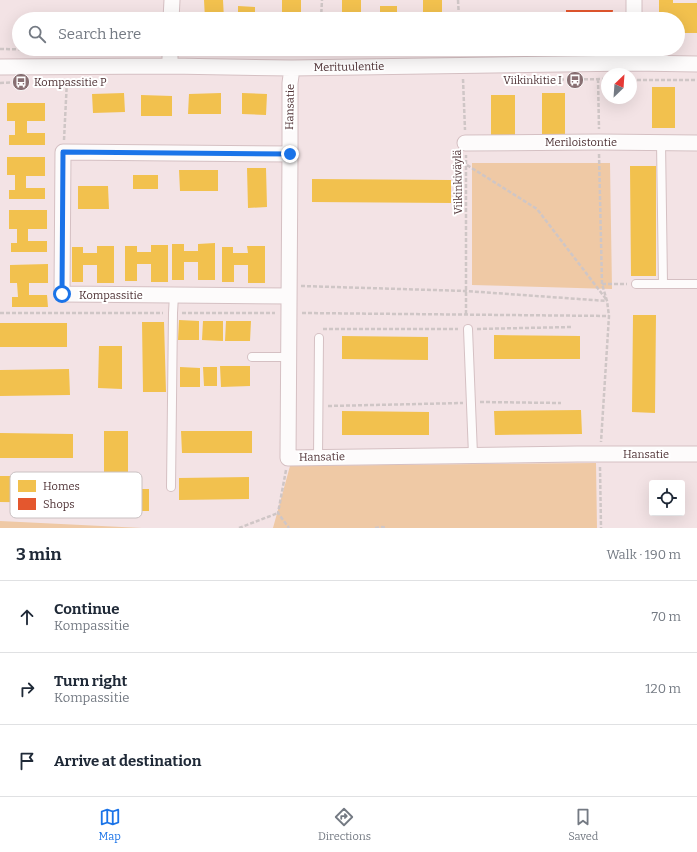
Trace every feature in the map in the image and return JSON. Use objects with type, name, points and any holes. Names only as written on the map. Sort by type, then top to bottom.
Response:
[{"type":"street","points":[[171,12],[172,0]]},
{"type":"street","points":[[634,0],[634,12]]},
{"type":"street","points":[[170,56],[170,66]]},
{"type":"street","name":"Merituulentie","points":[[0,67],[170,66],[292,68],[461,65],[633,56],[697,64]]},
{"type":"street","name":"Hansatie","points":[[292,68],[290,83],[288,458],[472,455],[697,454]]},
{"type":"street","name":"Meriloistontie","points":[[465,143],[697,143]]},
{"type":"street","points":[[63,152],[290,154]]},
{"type":"street","name":"Kompassitie","points":[[63,152],[62,294],[174,295],[289,291]]},
{"type":"lane","points":[[661,142],[663,284]]},
{"type":"lane","points":[[636,284],[697,284]]},
{"type":"lane","points":[[171,487],[174,295]]},
{"type":"lane","points":[[468,329],[472,455]]},
{"type":"lane","points":[[318,457],[319,338]]},
{"type":"lane","points":[[252,357],[289,357]]},
{"type":"path","points":[[321,12],[322,0]]},
{"type":"path","points":[[458,0],[459,12]]},
{"type":"path","name":"Viikinkiväylä","points":[[461,65],[467,165],[466,314]]},
{"type":"path","points":[[598,79],[602,284],[607,301],[609,316],[600,454],[600,528]]},
{"type":"path","points":[[63,152],[67,80]]},
{"type":"path","points":[[637,80],[697,80]]},
{"type":"path","points":[[467,165],[537,209],[607,301]]},
{"type":"path","points":[[602,284],[636,284]]},
{"type":"path","points":[[289,291],[466,291],[607,301]]},
{"type":"path","points":[[0,313],[289,313],[609,316]]},
{"type":"path","points":[[319,338],[319,329],[572,327]]},
{"type":"path","points":[[319,407],[471,402],[561,402]]},
{"type":"path","points":[[288,458],[278,513],[288,528]]},
{"type":"path","points":[[239,528],[278,513]]},
{"type":"path","points":[[375,528],[387,528]]},
{"type":"shaded area","points":[[472,163],[610,163],[612,289],[472,285]]},
{"type":"shaded area","points":[[596,463],[597,528],[273,528],[290,466]]},
{"type":"shaded area","points":[[0,521],[142,528],[0,528]]},
{"type":"building: Homes","points":[[204,0],[223,0],[224,12],[205,12]]},
{"type":"building: Homes","points":[[282,0],[301,0],[301,12],[282,12]]},
{"type":"building: Homes","points":[[342,0],[361,0],[361,12],[342,12]]},
{"type":"building: Homes","points":[[423,0],[442,0],[442,12],[423,12]]},
{"type":"building: Homes","points":[[659,0],[673,0],[673,3],[697,3],[697,33],[685,33],[685,12],[659,12]]},
{"type":"building: Homes","points":[[238,6],[255,7],[255,12],[238,12]]},
{"type":"building: Homes","points":[[380,6],[397,6],[397,12],[380,12]]},
{"type":"building: Homes","points":[[652,87],[675,87],[675,128],[652,128]]},
{"type":"building: Homes","points":[[124,93],[125,112],[93,113],[92,94]]},
{"type":"building: Homes","points":[[221,93],[221,114],[188,114],[189,94]]},
{"type":"building: Homes","points":[[242,93],[267,94],[266,115],[242,114]]},
{"type":"building: Homes","points":[[542,93],[565,93],[565,135],[542,135]]},
{"type":"building: Homes","points":[[141,95],[172,96],[172,116],[141,116]]},
{"type":"building: Homes","points":[[491,95],[515,95],[515,137],[491,136]]},
{"type":"building: Homes","points":[[7,103],[45,103],[45,121],[27,121],[27,133],[45,133],[45,145],[9,145],[9,135],[15,135],[15,121],[7,121]]},
{"type":"building: Homes","points":[[7,157],[45,157],[45,176],[26,176],[26,188],[45,188],[45,199],[9,199],[9,190],[15,190],[15,175],[7,175]]},
{"type":"building: Homes","points":[[630,166],[656,166],[656,276],[631,276]]},
{"type":"building: Homes","points":[[247,168],[266,168],[267,207],[248,208]]},
{"type":"building: Homes","points":[[179,170],[218,170],[218,191],[180,191]]},
{"type":"building: Homes","points":[[133,175],[158,175],[158,189],[133,189]]},
{"type":"building: Homes","points":[[312,179],[451,180],[451,203],[312,202]]},
{"type":"building: Homes","points":[[78,186],[108,186],[109,209],[78,209]]},
{"type":"building: Homes","points":[[9,210],[47,210],[47,229],[28,229],[28,241],[47,241],[47,252],[11,252],[11,243],[17,243],[17,229],[9,229]]},
{"type":"building: Homes","points":[[215,243],[215,280],[198,280],[198,262],[184,262],[184,280],[172,280],[172,244],[184,244],[184,251],[198,251],[198,244]]},
{"type":"building: Homes","points":[[151,245],[168,245],[168,282],[151,282],[151,264],[137,264],[137,281],[125,281],[125,246],[137,246],[137,252],[151,252]]},
{"type":"building: Homes","points":[[97,246],[114,246],[114,283],[97,283],[97,265],[83,265],[83,282],[72,282],[72,247],[83,247],[83,253],[97,253]]},
{"type":"building: Homes","points":[[247,246],[265,246],[265,283],[248,283],[248,265],[234,265],[234,282],[222,282],[222,247],[233,247],[233,253],[248,253]]},
{"type":"building: Homes","points":[[48,264],[48,283],[29,283],[29,295],[47,295],[48,307],[12,307],[12,297],[18,297],[17,283],[10,283],[10,265]]},
{"type":"building: Homes","points":[[633,315],[656,315],[655,413],[632,412]]},
{"type":"building: Homes","points":[[179,320],[199,321],[199,340],[178,340]]},
{"type":"building: Homes","points":[[203,321],[223,321],[223,341],[202,340]]},
{"type":"building: Homes","points":[[226,321],[251,321],[250,341],[225,341]]},
{"type":"building: Homes","points":[[142,322],[164,322],[166,392],[143,392]]},
{"type":"building: Homes","points":[[0,323],[67,323],[67,347],[0,347]]},
{"type":"building: Homes","points":[[494,335],[580,336],[580,359],[494,359]]},
{"type":"building: Homes","points":[[342,336],[428,337],[428,360],[342,359]]},
{"type":"building: Homes","points":[[99,346],[122,346],[122,389],[98,388]]},
{"type":"building: Homes","points":[[220,366],[250,366],[250,386],[221,387]]},
{"type":"building: Homes","points":[[180,367],[200,368],[200,387],[180,387]]},
{"type":"building: Homes","points":[[203,367],[217,367],[217,386],[204,386]]},
{"type":"building: Homes","points":[[69,369],[70,395],[0,396],[0,370]]},
{"type":"building: Homes","points":[[581,410],[582,434],[495,435],[494,411]]},
{"type":"building: Homes","points":[[342,411],[429,412],[429,435],[342,435]]},
{"type":"building: Homes","points":[[104,431],[128,431],[128,472],[104,472]]},
{"type":"building: Homes","points":[[181,431],[252,431],[252,453],[182,453]]},
{"type":"building: Homes","points":[[0,433],[73,434],[73,458],[0,458]]},
{"type":"building: Homes","points":[[0,476],[10,476],[10,502],[0,502]]},
{"type":"building: Homes","points":[[249,477],[249,499],[179,500],[179,478]]},
{"type":"building: Homes","points":[[142,489],[149,489],[149,511],[142,511]]},
{"type":"building: Shops","points":[[566,10],[613,10],[613,12],[566,12]]},
{"type":"place","name":"Viikinkitie I","points":[[575,80]]},
{"type":"place","name":"Kompassitie P","points":[[21,82]]},
{"type":"route","points":[[62,294],[63,152],[290,154]]}]
